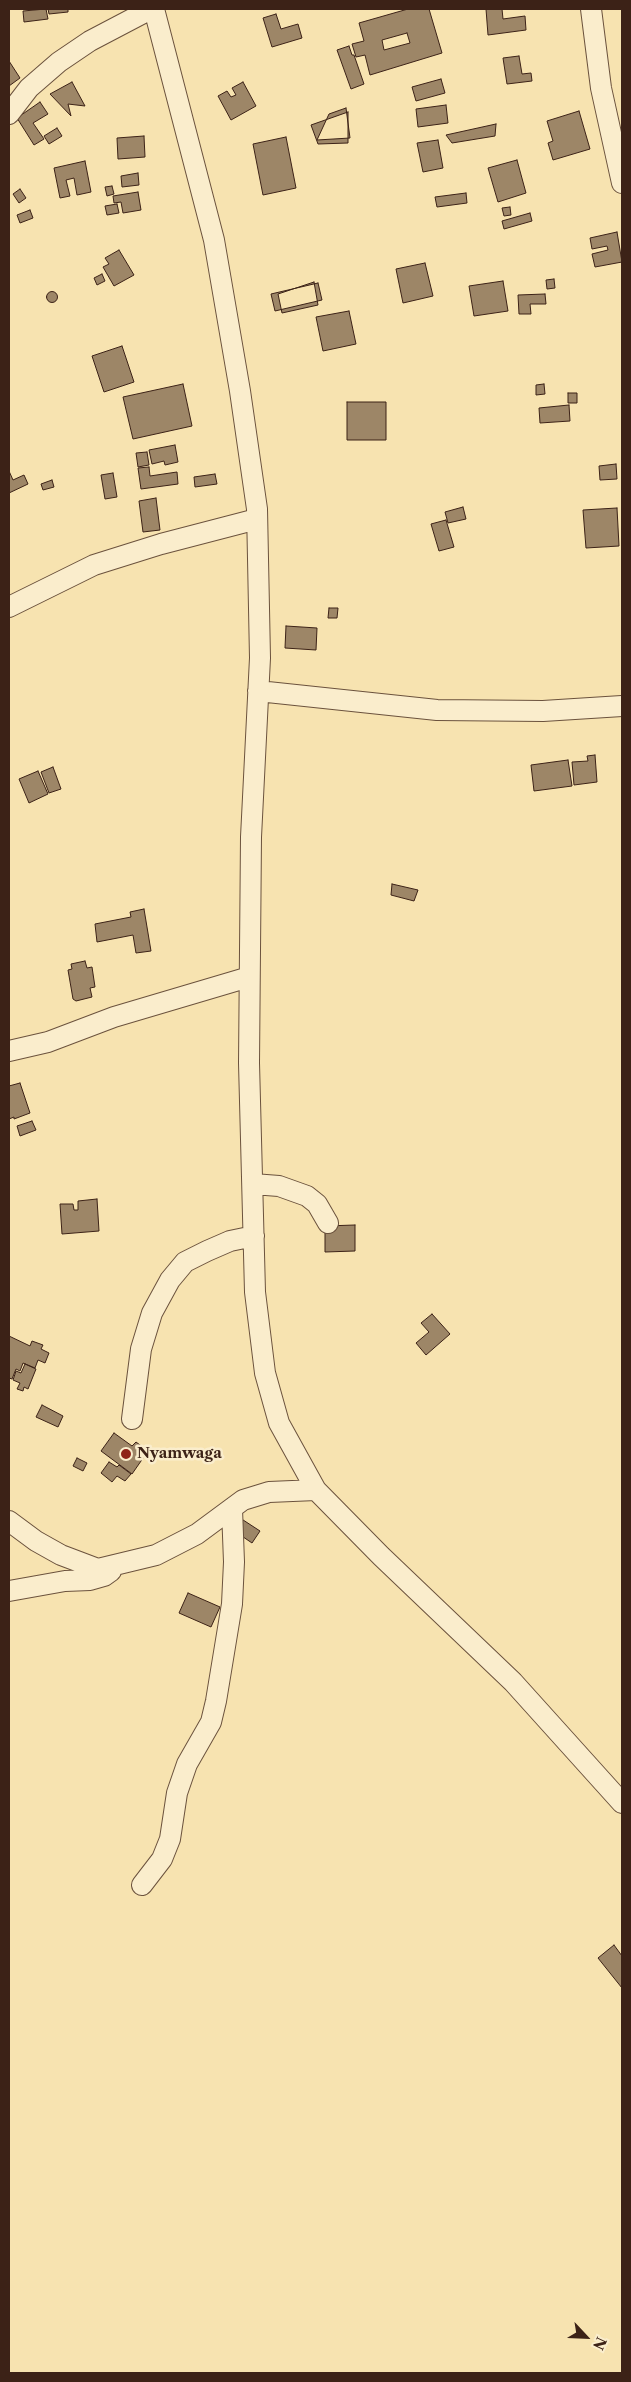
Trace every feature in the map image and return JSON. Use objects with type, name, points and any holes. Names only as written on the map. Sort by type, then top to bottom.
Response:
[{"type":"street","points":[[9,114],[29,88],[58,62],[90,42],[153,9],[214,240],[240,391],[257,519],[260,658],[251,837],[249,976],[255,1292],[266,1373],[279,1423],[316,1490],[381,1556],[514,1682],[622,1802]]},
{"type":"street","points":[[591,9],[601,88],[622,183]]},
{"type":"street","points":[[9,607],[94,565],[161,544],[257,519]]},
{"type":"street","points":[[258,690],[437,710],[543,711],[622,706]]},
{"type":"street","points":[[9,1051],[48,1042],[114,1016],[249,976]]},
{"type":"street","points":[[253,1184],[279,1186],[307,1196],[317,1204],[328,1224]]},
{"type":"street","points":[[132,1419],[141,1349],[152,1313],[170,1280],[185,1262],[200,1254],[230,1241],[254,1236]]},
{"type":"street","points":[[9,1521],[36,1541],[75,1562],[98,1569],[156,1555],[197,1534],[243,1500],[269,1492],[316,1490]]},
{"type":"street","points":[[142,1885],[162,1860],[170,1839],[177,1793],[187,1764],[211,1722],[232,1604],[234,1562],[232,1508]]},
{"type":"street","points":[[9,1590],[65,1581],[90,1580],[104,1576],[121,1564]]},
{"type":"building","points":[[46,9],[48,19],[24,22],[23,11]]},
{"type":"building","points":[[48,9],[68,9],[68,12],[49,14]]},
{"type":"building","points":[[408,9],[429,9],[442,53],[370,75],[365,55],[356,57],[352,44],[364,41],[359,23]],"holes":[[[407,33],[410,43],[384,50],[382,40]]]},
{"type":"building","points":[[486,9],[502,9],[503,19],[525,16],[526,30],[488,35]]},
{"type":"building","points":[[276,14],[281,29],[298,24],[302,38],[272,47],[263,18]]},
{"type":"building","points":[[349,46],[364,84],[351,89],[337,50]]},
{"type":"building","points":[[519,56],[522,74],[531,73],[532,81],[507,84],[503,58]]},
{"type":"building","points":[[9,61],[20,78],[9,86]]},
{"type":"building","points":[[441,79],[445,93],[416,101],[412,87]]},
{"type":"building","points":[[72,82],[85,106],[68,104],[71,116],[50,94]]},
{"type":"building","points":[[243,82],[256,106],[231,120],[218,96],[227,91],[231,97],[236,95],[232,88]]},
{"type":"building","points":[[40,102],[48,114],[33,123],[44,139],[34,145],[17,118]]},
{"type":"building","points":[[446,105],[448,123],[418,127],[416,109]]},
{"type":"building","points":[[346,108],[350,138],[317,140],[329,114]]},
{"type":"building","points":[[579,111],[590,149],[553,160],[548,143],[553,141],[547,121]]},
{"type":"building","points":[[348,112],[348,143],[318,144],[311,125]]},
{"type":"building","points":[[496,124],[495,136],[452,143],[446,135]]},
{"type":"building","points":[[57,128],[62,136],[49,144],[44,136]]},
{"type":"building","points":[[144,136],[145,157],[118,159],[117,138]]},
{"type":"building","points":[[286,137],[296,188],[263,195],[253,144]]},
{"type":"building","points":[[438,140],[443,168],[423,172],[417,143]]},
{"type":"building","points":[[517,160],[526,193],[498,202],[488,168]]},
{"type":"building","points":[[85,161],[91,192],[77,195],[74,178],[66,180],[70,196],[60,198],[54,168]]},
{"type":"building","points":[[138,173],[139,185],[122,187],[121,176]]},
{"type":"building","points":[[112,186],[114,194],[107,196],[105,187]]},
{"type":"building","points":[[20,189],[26,198],[19,203],[13,194]]},
{"type":"building","points":[[138,192],[141,210],[123,213],[121,202],[114,203],[113,196]]},
{"type":"building","points":[[466,193],[467,203],[437,207],[435,197]]},
{"type":"building","points":[[117,204],[119,213],[107,215],[105,206]]},
{"type":"building","points":[[510,207],[511,215],[504,216],[502,208]]},
{"type":"building","points":[[30,210],[33,218],[20,223],[17,215]]},
{"type":"building","points":[[530,213],[532,221],[504,229],[502,221]]},
{"type":"building","points":[[617,232],[622,262],[595,267],[592,254],[608,250],[607,246],[592,249],[590,238]]},
{"type":"building","points":[[119,250],[134,275],[114,286],[103,267],[109,264],[105,258]]},
{"type":"building","points":[[425,263],[433,296],[403,303],[396,269]]},
{"type":"building","points":[[102,274],[105,281],[97,285],[94,278]]},
{"type":"building","points":[[554,279],[555,288],[547,289],[546,280]]},
{"type":"building","points":[[503,281],[508,311],[474,316],[469,286]]},
{"type":"building","points":[[314,282],[318,305],[282,313],[278,294]]},
{"type":"building","points":[[318,283],[322,300],[275,311],[271,294]]},
{"type":"building","points":[[52,291],[58,297],[52,303],[46,297]]},
{"type":"building","points":[[545,294],[546,304],[530,304],[531,314],[519,314],[518,295]]},
{"type":"building","points":[[349,311],[356,344],[323,351],[316,317]]},
{"type":"building","points":[[122,346],[134,382],[104,392],[92,356]]},
{"type":"building","points":[[183,384],[192,426],[133,439],[123,397]]},
{"type":"building","points":[[544,384],[545,394],[536,395],[536,385]]},
{"type":"building","points":[[568,393],[577,393],[577,403],[568,403]]},
{"type":"building","points":[[347,402],[386,402],[386,440],[347,440]]},
{"type":"building","points":[[569,405],[570,421],[540,423],[539,408]]},
{"type":"building","points":[[175,445],[178,462],[165,465],[164,461],[152,464],[149,450]]},
{"type":"building","points":[[147,452],[149,465],[138,467],[136,453]]},
{"type":"building","points":[[616,464],[617,479],[600,480],[599,466]]},
{"type":"building","points":[[149,467],[150,476],[177,472],[178,484],[141,489],[138,468]]},
{"type":"building","points":[[9,471],[13,480],[24,475],[28,484],[9,493]]},
{"type":"building","points":[[113,473],[117,497],[105,499],[101,475]]},
{"type":"building","points":[[215,474],[217,484],[195,487],[194,477]]},
{"type":"building","points":[[52,480],[54,487],[43,490],[41,484]]},
{"type":"building","points":[[156,498],[160,530],[143,532],[139,501]]},
{"type":"building","points":[[463,507],[466,519],[448,523],[445,512]]},
{"type":"building","points":[[617,508],[619,546],[586,548],[583,510]]},
{"type":"building","points":[[446,520],[454,547],[439,551],[431,524]]},
{"type":"building","points":[[329,608],[338,608],[337,618],[328,618]]},
{"type":"building","points":[[286,626],[317,628],[316,650],[285,648]]},
{"type":"building","points":[[595,755],[597,782],[574,785],[572,762],[588,761],[587,756]]},
{"type":"building","points":[[568,760],[572,786],[534,791],[531,765]]},
{"type":"building","points":[[53,767],[61,789],[49,793],[41,772]]},
{"type":"building","points":[[38,771],[48,794],[29,803],[19,779]]},
{"type":"building","points":[[392,884],[418,890],[414,901],[391,895]]},
{"type":"building","points":[[144,909],[151,951],[136,953],[133,935],[97,942],[95,924],[131,917],[130,912]]},
{"type":"building","points":[[85,961],[87,968],[92,967],[95,987],[90,988],[92,997],[76,1001],[73,999],[68,970],[72,969],[71,964]]},
{"type":"building","points":[[20,1083],[30,1113],[9,1119],[9,1086]]},
{"type":"building","points":[[32,1121],[36,1130],[20,1136],[17,1126]]},
{"type":"building","points":[[97,1199],[99,1231],[62,1234],[60,1204],[73,1204],[74,1210],[78,1210],[78,1201]]},
{"type":"building","points":[[355,1225],[355,1251],[325,1252],[325,1226]]},
{"type":"building","points":[[432,1314],[450,1334],[426,1355],[416,1343],[429,1332],[421,1323]]},
{"type":"building","points":[[9,1336],[30,1346],[32,1341],[43,1345],[41,1349],[49,1353],[45,1363],[38,1360],[35,1368],[23,1363],[20,1371],[16,1369],[12,1379],[9,1378]]},
{"type":"building","points":[[25,1364],[36,1369],[28,1389],[24,1387],[23,1391],[17,1389],[20,1383],[13,1380],[16,1371],[21,1373]]},
{"type":"building","points":[[42,1405],[63,1416],[58,1427],[36,1417]]},
{"type":"building","points":[[114,1433],[132,1446],[136,1442],[148,1451],[132,1474],[101,1451]]},
{"type":"building","points":[[77,1458],[87,1463],[83,1471],[73,1466]]},
{"type":"building","points":[[109,1462],[117,1467],[119,1465],[131,1474],[125,1481],[117,1476],[112,1482],[101,1473]]},
{"type":"building","points":[[237,1516],[260,1531],[252,1543],[230,1528]]},
{"type":"building","points":[[188,1593],[220,1607],[211,1627],[179,1613]]},
{"type":"building","points":[[614,1945],[622,1956],[622,1988],[598,1958]]},
{"type":"place","name":"Nyamwaga","points":[[126,1454]]}]
